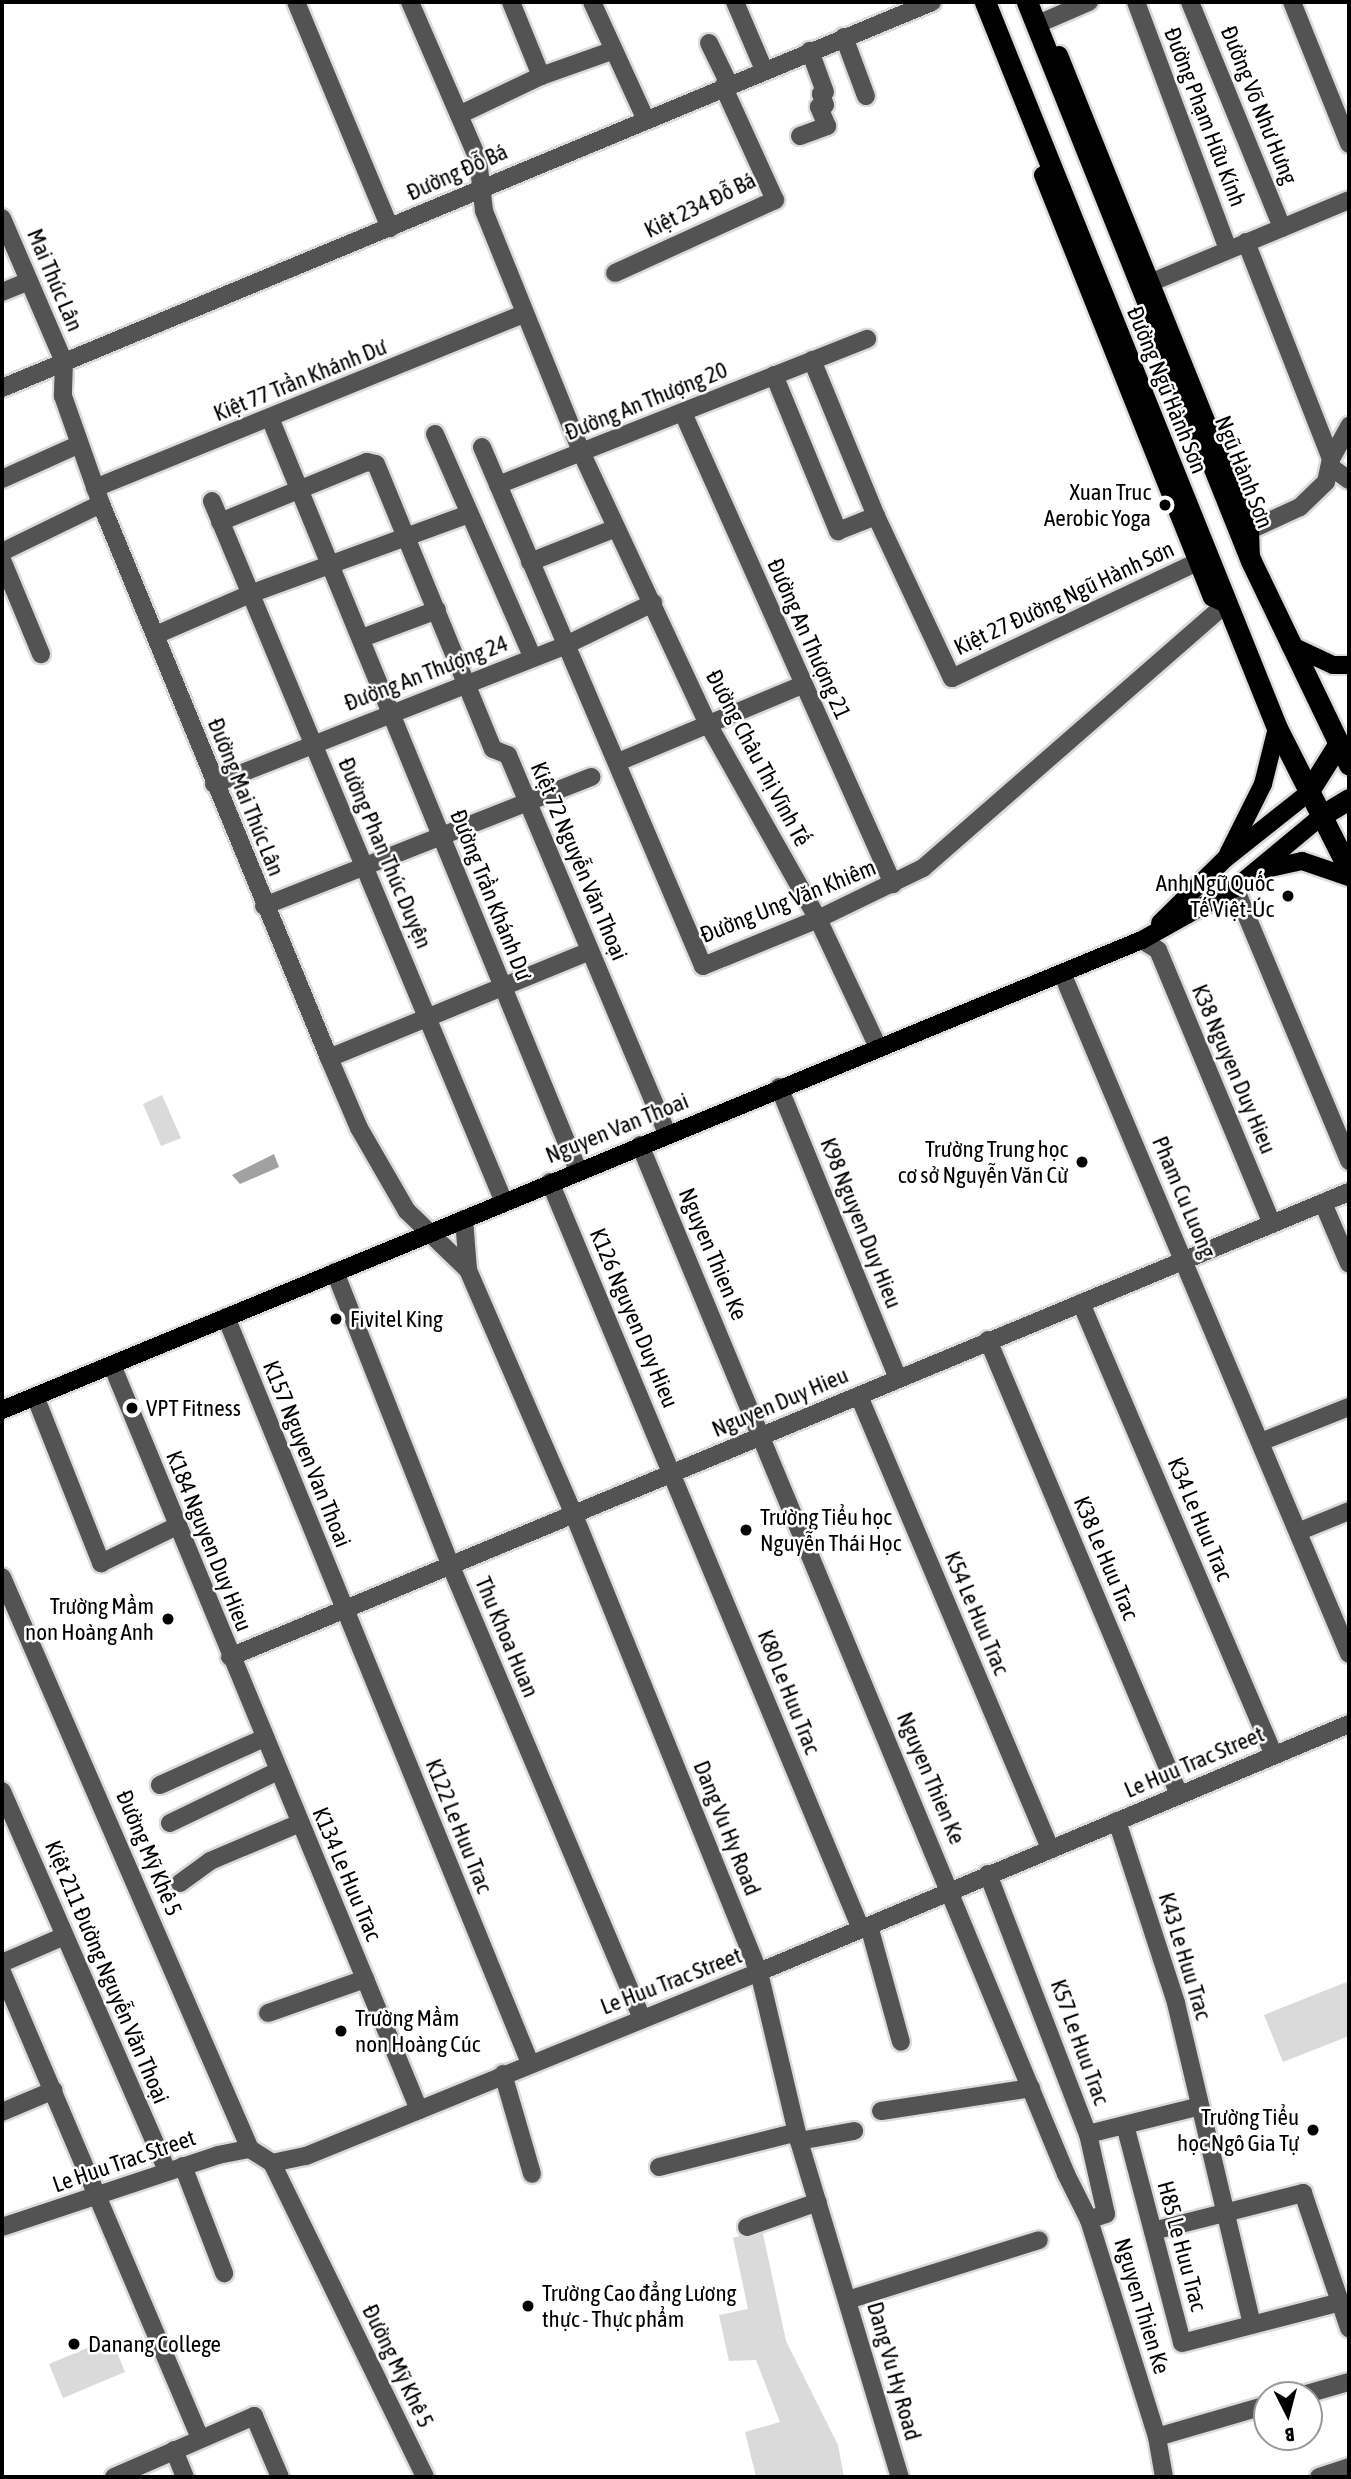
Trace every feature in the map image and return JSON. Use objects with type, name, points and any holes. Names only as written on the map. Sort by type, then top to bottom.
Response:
[{"type":"highway","name":"Đường Ngũ Hành Sơn","points":[[985,2],[1202,560],[1226,604],[1277,728],[1293,753],[1307,793],[1324,814],[1349,870]]},
{"type":"highway","name":"Ngũ Hành Sơn","points":[[1027,2],[1251,561]]},
{"type":"highway","points":[[1251,561],[1290,645],[1344,735],[1349,765]]},
{"type":"highway","points":[[1307,793],[1344,735]]},
{"type":"highway","points":[[1324,814],[1349,799]]},
{"type":"main road","points":[[976,2],[1202,560]]},
{"type":"main road","name":"Ngũ Hành Sơn","points":[[1038,2],[1250,530],[1251,561]]},
{"type":"main road","points":[[1290,645],[1333,665],[1349,665]]},
{"type":"main road","points":[[1225,859],[1263,784],[1277,728]]},
{"type":"main road","points":[[1142,940],[1225,859],[1307,793]]},
{"type":"main road","name":"Nguyen Van Thoai","points":[[2,1410],[640,1144],[1142,940],[1235,888],[1324,814]]},
{"type":"main road","points":[[1254,872],[1302,861],[1349,877]]},
{"type":"street","points":[[296,2],[390,228]]},
{"type":"street","name":"Đường Châu Thị Vĩnh Tế","points":[[410,2],[478,159],[484,211],[522,315],[582,454],[708,724],[818,919],[878,1047]]},
{"type":"street","points":[[510,2],[541,76]]},
{"type":"street","points":[[592,2],[645,118]]},
{"type":"street","points":[[735,2],[764,70]]},
{"type":"street","name":"Đường Đỗ Bá","points":[[2,388],[390,228],[645,118],[932,2]]},
{"type":"street","points":[[1045,21],[1089,2]]},
{"type":"street","name":"Đường Phạm Hữu Kính","points":[[1136,2],[1228,249]]},
{"type":"street","name":"Đường Võ Như Hưng","points":[[1190,2],[1282,228]]},
{"type":"street","points":[[1292,2],[1349,144]]},
{"type":"street","points":[[844,37],[866,96]]},
{"type":"street","points":[[709,43],[726,85]]},
{"type":"street","points":[[459,115],[541,76],[614,50]]},
{"type":"street","points":[[800,136],[827,125],[819,107],[825,105],[821,94],[825,92],[810,51]]},
{"type":"street","name":"Kiệt 234 Đỗ Bá","points":[[615,273],[775,200],[726,85]]},
{"type":"street","points":[[1152,282],[1349,200]]},
{"type":"street","name":"Mai Thúc Lân","points":[[2,218],[64,362]]},
{"type":"street","points":[[1246,242],[1331,463],[1349,480]]},
{"type":"street","points":[[2,292],[29,281]]},
{"type":"street","name":"Kiệt 77 Trần Khánh Dư","points":[[2,552],[98,496],[270,418],[522,315]]},
{"type":"street","name":"Đường An Thượng 20","points":[[498,485],[867,339]]},
{"type":"street","points":[[774,375],[838,531],[876,516],[812,360]]},
{"type":"street","name":"Đường Mai Thúc Lân","points":[[64,362],[63,396],[98,496],[264,906],[372,1150],[407,1211],[427,1233]]},
{"type":"street","name":"Đường An Thượng 21","points":[[683,412],[802,685],[893,884]]},
{"type":"street","name":"Đường Trần Khánh Dư","points":[[270,418],[578,1170]]},
{"type":"street","points":[[1250,530],[1300,508],[1326,482],[1331,463],[1349,426]]},
{"type":"street","points":[[435,434],[533,658]]},
{"type":"street","points":[[2,479],[80,444]]},
{"type":"street","name":"Đường Ung Văn Khiêm","points":[[482,447],[703,966],[818,919],[923,868],[1226,604]]},
{"type":"street","name":"Kiệt 72 Nguyễn Văn Thoại","points":[[301,489],[372,462],[468,683],[493,748],[508,755],[530,804],[667,1134]]},
{"type":"street","points":[[220,522],[301,489]]},
{"type":"street","name":"Đường Phan Thúc Duyện","points":[[212,500],[504,1202]]},
{"type":"street","points":[[156,635],[250,594],[469,514]]},
{"type":"street","name":"Kiệt 27 Đường Ngũ Hành Sơn","points":[[876,516],[952,678],[1202,560]]},
{"type":"street","points":[[530,562],[616,528]]},
{"type":"street","points":[[2,560],[41,654]]},
{"type":"street","name":"Đường An Thượng 24","points":[[214,784],[312,743],[566,645],[653,603]]},
{"type":"street","points":[[362,638],[437,610]]},
{"type":"street","points":[[618,762],[802,685]]},
{"type":"street","points":[[264,906],[363,863],[440,838],[530,804],[591,777]]},
{"type":"street","points":[[1235,888],[1349,1161]]},
{"type":"street","name":"K38 Nguyen Duy Hieu","points":[[1142,940],[1158,950],[1272,1224]]},
{"type":"street","points":[[329,1058],[590,951]]},
{"type":"street","name":"Pham Cu Luong","points":[[1062,972],[1300,1531],[1342,1612],[1349,1654]]},
{"type":"street","name":"K98 Nguyen Duy Hieu","points":[[779,1087],[898,1378]]},
{"type":"street","name":"Nguyen Thien Ke","points":[[640,1144],[951,1889],[1031,2088],[1089,2220],[1157,2437],[1164,2477]]},
{"type":"street","name":"K126 Nguyen Duy Hieu","points":[[550,1182],[673,1473]]},
{"type":"street","name":"Nguyen Duy Hieu","points":[[230,1657],[342,1608],[763,1438],[988,1340],[1349,1192]]},
{"type":"street","points":[[1323,1203],[1349,1264]]},
{"type":"street","points":[[464,1219],[468,1270]]},
{"type":"street","name":"Dang Vu Hy Road","points":[[427,1233],[468,1270],[574,1515],[759,1972],[798,2137],[900,2477]]},
{"type":"street","name":"Thu Khoa Huan","points":[[335,1272],[450,1564],[642,2018]]},
{"type":"street","name":"K34 Le Huu Trac","points":[[1081,1303],[1274,1756]]},
{"type":"street","name":"K157 Nguyen Van Thoai","points":[[226,1317],[342,1608]]},
{"type":"street","name":"K38 Le Huu Trac","points":[[988,1340],[1178,1794]]},
{"type":"street","name":"K184 Nguyen Duy Hieu","points":[[111,1365],[230,1657]]},
{"type":"street","points":[[35,1396],[101,1563],[177,1526]]},
{"type":"street","name":"K54 Le Huu Trac","points":[[859,1396],[1051,1849]]},
{"type":"street","points":[[1263,1441],[1349,1407]]},
{"type":"street","name":"K80 Le Huu Trac","points":[[673,1473],[865,1928],[901,2042]]},
{"type":"street","points":[[1300,1531],[1349,1511]]},
{"type":"street","name":"Đường Mỹ Khê 5","points":[[2,1577],[250,2149]]},
{"type":"street","name":"K122 Le Huu Trac","points":[[342,1608],[530,2063]]},
{"type":"street","name":"K134 Le Huu Trac","points":[[230,1657],[419,2109]]},
{"type":"street","name":"Le Huu Trac Street","points":[[272,2163],[306,2156],[759,1972],[951,1889],[1349,1724]]},
{"type":"street","points":[[160,1785],[264,1738]]},
{"type":"street","points":[[170,1823],[278,1771]]},
{"type":"street","name":"Kiệt 211 Đường Nguyễn Văn Thoại","points":[[2,1791],[64,1936],[224,2273]]},
{"type":"street","name":"K43 Le Huu Trac","points":[[1118,1821],[1176,2003],[1224,2215],[1252,2324]]},
{"type":"street","points":[[180,1883],[210,1861],[300,1823]]},
{"type":"street","name":"K57 Le Huu Trac","points":[[988,1874],[1088,2134],[1106,2214],[1089,2220]]},
{"type":"street","points":[[2,1963],[64,1936]]},
{"type":"street","points":[[2,1972],[100,2196],[200,2438]]},
{"type":"street","points":[[268,2013],[365,1979]]},
{"type":"street","points":[[503,2074],[532,2174]]},
{"type":"street","points":[[881,2111],[1031,2088]]},
{"type":"street","points":[[2,2112],[54,2091]]},
{"type":"street","points":[[1088,2134],[1200,2106]]},
{"type":"street","name":"H85 Le Huu Trac","points":[[1125,2125],[1182,2343],[1340,2302]]},
{"type":"street","points":[[659,2167],[798,2137],[854,2131]]},
{"type":"street","points":[[250,2149],[272,2163]]},
{"type":"street","name":"Le Huu Trac Street","points":[[2,2227],[175,2169],[250,2149]]},
{"type":"street","name":"Đường Mỹ Khê 5","points":[[272,2163],[425,2477]]},
{"type":"street","points":[[1153,2231],[1303,2193],[1349,2328]]},
{"type":"street","points":[[747,2227],[818,2202]]},
{"type":"street","points":[[848,2300],[1039,2240]]},
{"type":"street","points":[[1323,2389],[1349,2382]]},
{"type":"street","points":[[1157,2437],[1253,2409]]},
{"type":"street","points":[[114,2477],[254,2416],[280,2477]]},
{"type":"street","points":[[174,2450],[185,2477]]},
{"type":"street","points":[[1319,2477],[1349,2467]]},
{"type":"shaded area","points":[[162,1095],[181,1138],[161,1146],[143,1104]]},
{"type":"shaded area","points":[[274,1154],[279,1167],[240,1184],[232,1175]]},
{"type":"shaded area","points":[[1349,1981],[1349,2036],[1283,2062],[1264,2015]]},
{"type":"shaded area","points":[[762,2229],[786,2341],[838,2445],[844,2477],[756,2477],[745,2432],[780,2422],[756,2360],[729,2361],[719,2315],[748,2309],[733,2238]]},
{"type":"shaded area","points":[[111,2338],[125,2372],[63,2398],[49,2364]]},
{"type":"place","name":"Xuan Truc Aerobic Yoga","points":[[1165,505]]},
{"type":"place","name":"Anh Ngữ Quốc Tế Việt-Úc","points":[[1288,896]]},
{"type":"place","name":"Trường Trung học cơ sở Nguyễn Văn Cừ","points":[[1082,1162]]},
{"type":"place","name":"Fivitel King","points":[[336,1319]]},
{"type":"place","name":"VPT Fitness","points":[[132,1408]]},
{"type":"place","name":"Trường Tiểu học Nguyễn Thái Học","points":[[746,1530]]},
{"type":"place","name":"Trường Mầm non Hoàng Anh","points":[[168,1619]]},
{"type":"place","name":"Trường Mầm non Hoàng Cúc","points":[[341,2031]]},
{"type":"place","name":"Trường Tiểu học Ngô Gia Tự","points":[[1313,2130]]},
{"type":"place","name":"Trường Cao đẳng Lương thực - Thực phẩm","points":[[528,2306]]},
{"type":"place","name":"Danang College","points":[[74,2344]]}]
